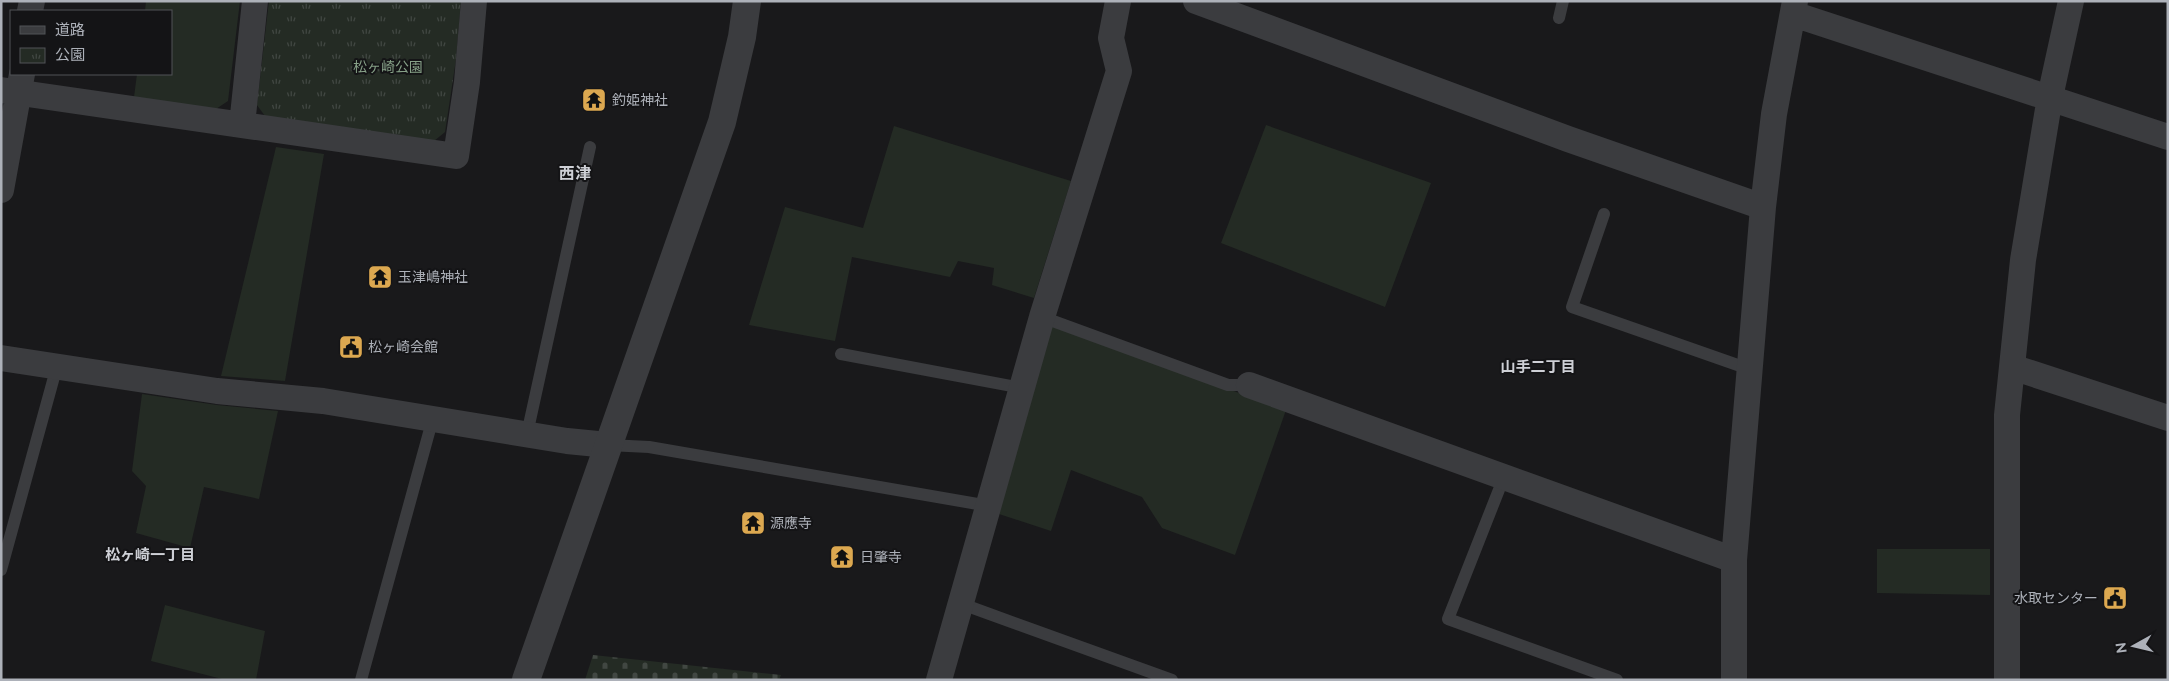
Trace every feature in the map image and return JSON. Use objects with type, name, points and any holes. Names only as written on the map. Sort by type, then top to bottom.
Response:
[{"type":"street","points":[[242,125],[255,1]]},
{"type":"street","points":[[1,190],[15,86],[242,125],[456,156],[467,82],[474,1]]},
{"type":"street","points":[[526,680],[722,122],[742,37],[747,1]]},
{"type":"street","points":[[939,680],[1042,317],[1119,71],[1111,38],[1118,1]]},
{"type":"street","points":[[1196,1],[1568,139],[1762,207]]},
{"type":"street","points":[[2007,680],[2007,415],[2023,260],[2050,97],[2071,1]]},
{"type":"street","points":[[1734,680],[1734,560],[1762,207],[1774,114],[1794,7],[2168,137]]},
{"type":"street","points":[[1,358],[217,391],[323,401],[608,445]]},
{"type":"street","points":[[2012,368],[2168,418]]},
{"type":"street","points":[[1249,385],[1734,560]]},
{"type":"lane","points":[[1559,18],[1563,1]]},
{"type":"lane","points":[[528,434],[590,147]]},
{"type":"lane","points":[[1604,214],[1572,307],[1749,369]]},
{"type":"lane","points":[[1042,317],[1228,385],[1249,385]]},
{"type":"lane","points":[[840,354],[1022,388]]},
{"type":"lane","points":[[1,570],[57,366]]},
{"type":"lane","points":[[361,680],[434,418]]},
{"type":"lane","points":[[608,445],[649,447],[989,506]]},
{"type":"lane","points":[[1504,477],[1448,619],[1617,680]]},
{"type":"lane","points":[[962,604],[1172,680]]},
{"type":"green space","points":[[146,1],[240,1],[228,101],[216,109],[134,97],[137,75],[172,75],[172,10],[145,10]]},
{"type":"green space","name":"松ヶ崎公園","points":[[269,1],[461,1],[456,59],[445,132],[434,141],[265,116],[257,105]]},
{"type":"green space","points":[[1266,125],[1431,183],[1385,307],[1221,243]]},
{"type":"green space","points":[[894,126],[1071,181],[1034,298],[992,285],[994,268],[958,261],[950,277],[852,257],[835,341],[749,325],[785,207],[863,228]]},
{"type":"green space","points":[[276,147],[324,154],[285,381],[221,376]]},
{"type":"green space","points":[[1050,324],[1286,410],[1235,555],[1162,528],[1142,497],[1071,470],[1051,531],[999,514]]},
{"type":"green space","points":[[142,394],[217,405],[278,411],[259,499],[204,487],[190,548],[136,533],[146,486],[132,471]]},
{"type":"green space","points":[[1877,549],[1990,549],[1990,595],[1877,593]]},
{"type":"green space","points":[[165,605],[265,631],[256,680],[226,680],[151,661]]},
{"type":"green space","points":[[593,655],[781,675],[779,680],[585,680]]},
{"type":"place","name":"釣姫神社","points":[[594,100]]},
{"type":"place","name":"玉津嶋神社","points":[[380,277]]},
{"type":"place","name":"松ヶ崎会館","points":[[351,347]]},
{"type":"place","name":"源應寺","points":[[753,523]]},
{"type":"place","name":"日肇寺","points":[[842,557]]},
{"type":"place","name":"水取センター","points":[[2115,598]]},
{"type":"district","name":"西津","points":[[575,173]]},
{"type":"district","name":"山手二丁目","points":[[1538,367]]},
{"type":"district","name":"松ヶ崎一丁目","points":[[150,555]]}]
